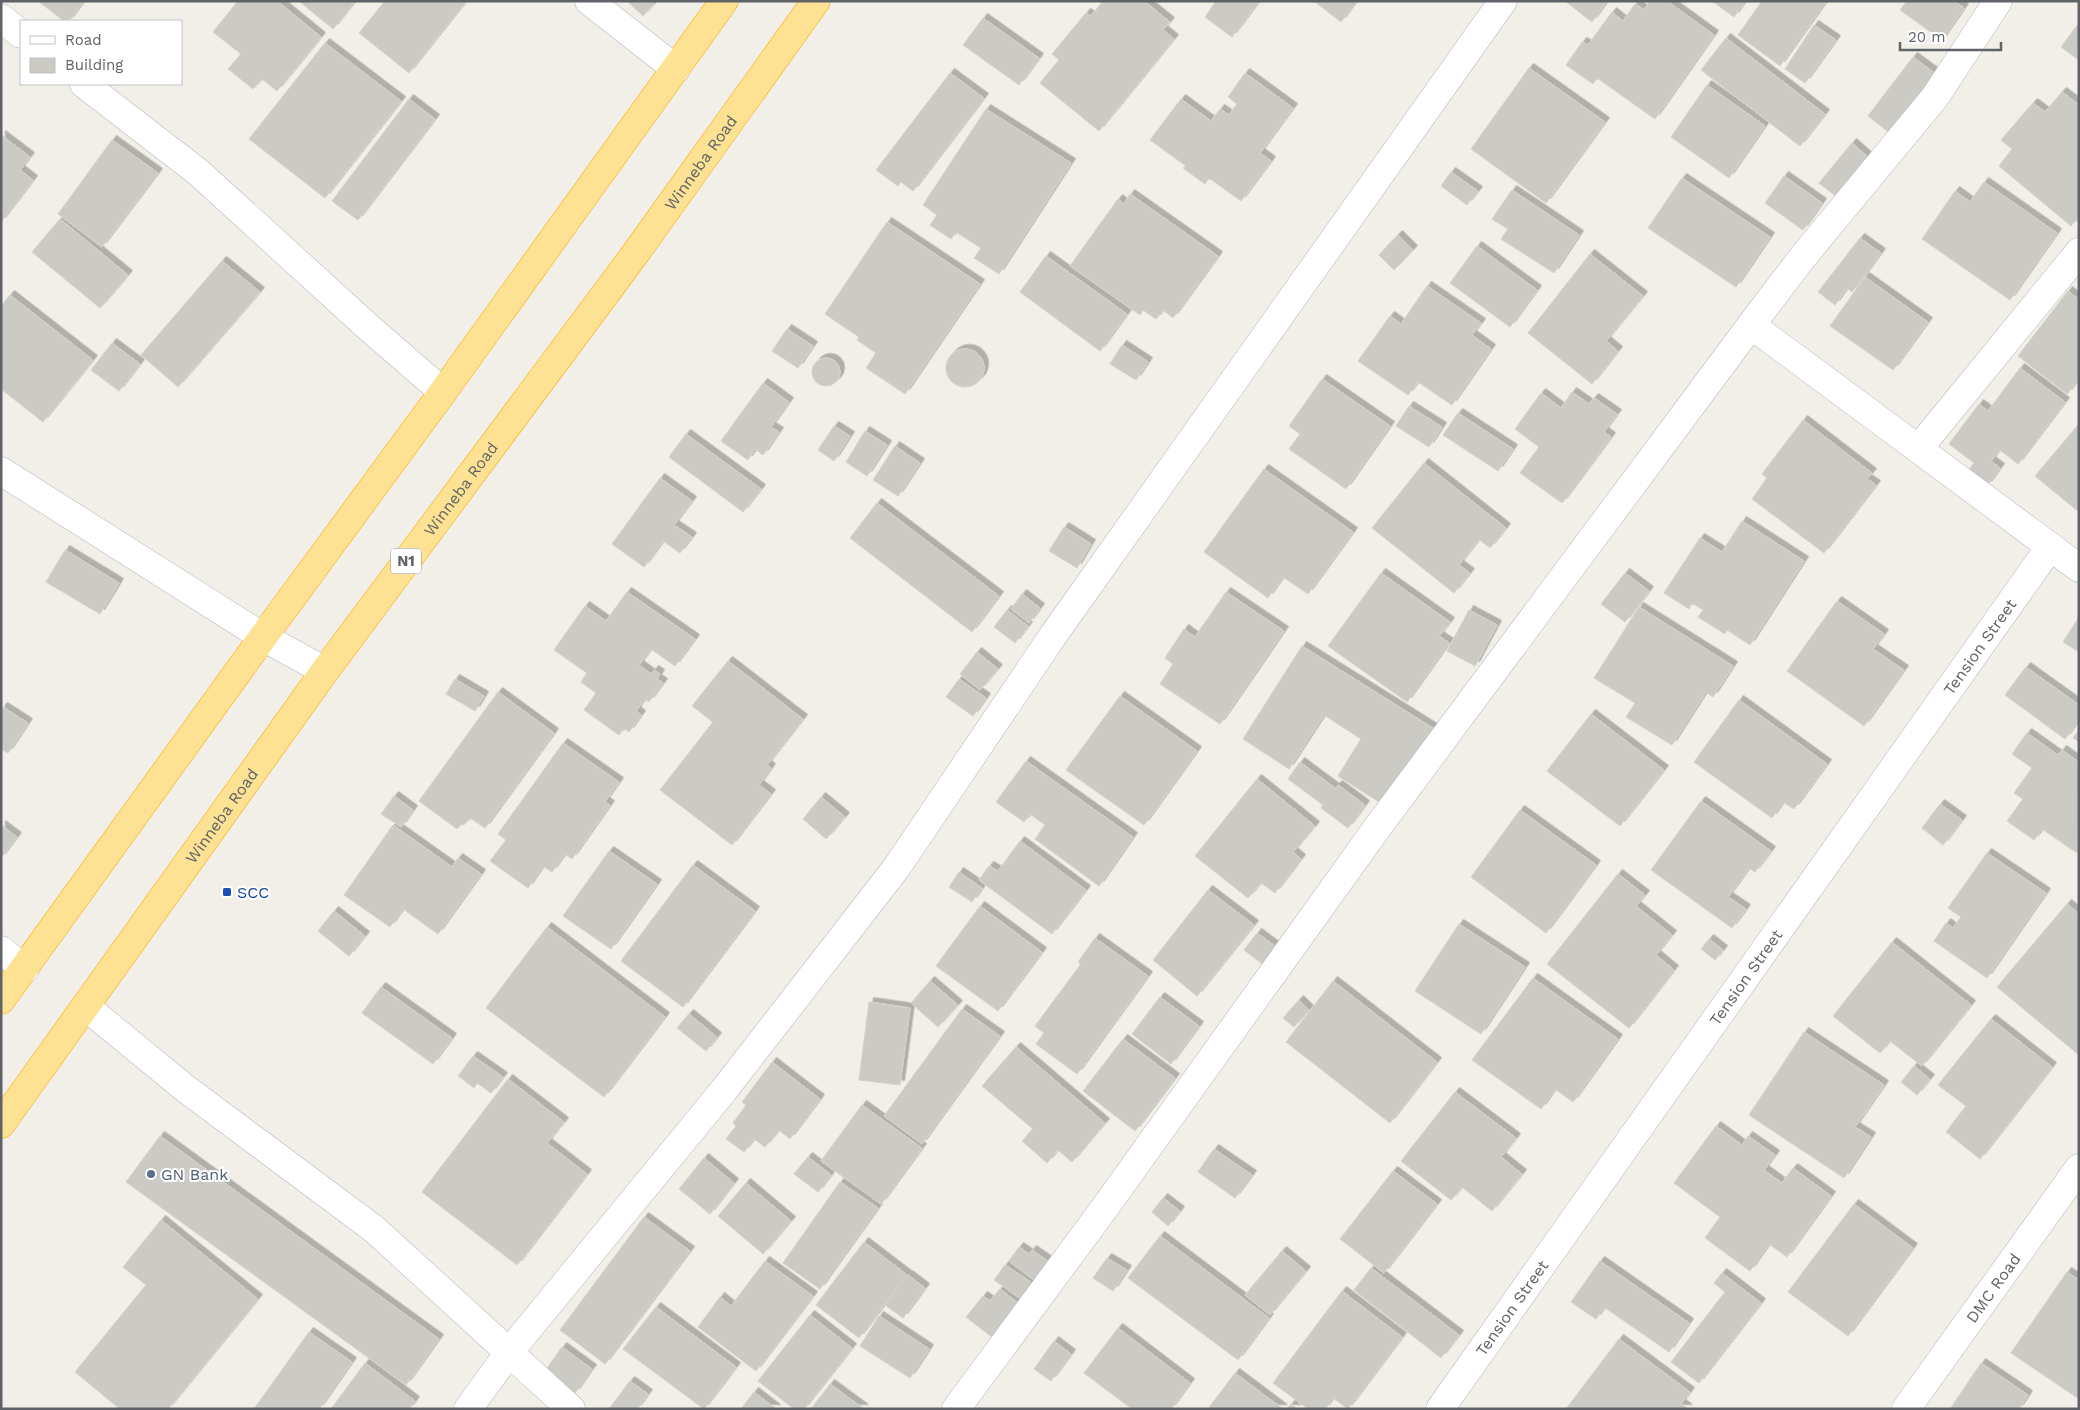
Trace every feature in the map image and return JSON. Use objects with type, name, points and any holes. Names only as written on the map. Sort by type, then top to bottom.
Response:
[{"type":"highway","points":[[1,1000],[263,637],[443,392],[724,1]]},
{"type":"highway","name":"Winneba Road","points":[[1,1124],[325,671],[635,254],[816,1]]},
{"type":"street","points":[[589,1],[676,69]]},
{"type":"street","points":[[468,1409],[510,1351],[724,1090],[897,867],[1052,637],[1503,1]]},
{"type":"street","points":[[956,1409],[1106,1206],[1377,828],[1802,258],[1935,97],[1998,1]]},
{"type":"street","points":[[1,18],[20,33]]},
{"type":"street","points":[[85,85],[198,172],[367,326],[443,392]]},
{"type":"street","points":[[1919,448],[2079,252]]},
{"type":"street","points":[[1751,325],[2079,568]]},
{"type":"street","points":[[1,471],[263,637],[325,671]]},
{"type":"street","name":"Tension Street","points":[[1440,1409],[2050,547]]},
{"type":"street","points":[[1,950],[25,969]]},
{"type":"street","points":[[86,1007],[186,1089],[374,1229],[510,1351],[571,1409]]},
{"type":"street","name":"DMC Road","points":[[1906,1409],[2079,1168]]},
{"type":"building","points":[[38,1],[84,1],[70,20],[63,20]]},
{"type":"building","points":[[238,1],[277,1],[321,37],[277,91],[262,79],[253,89],[228,69],[241,54],[213,32]]},
{"type":"building","points":[[299,1],[355,1],[333,29]]},
{"type":"building","points":[[385,1],[466,1],[409,73],[359,33]]},
{"type":"building","points":[[627,1],[651,1],[654,4],[643,16]]},
{"type":"building","points":[[1103,1],[1144,1],[1170,22],[1163,30],[1174,39],[1099,131],[1040,83],[1059,60],[1052,54],[1086,13],[1091,16]]},
{"type":"building","points":[[1216,1],[1259,1],[1232,37],[1205,17]]},
{"type":"building","points":[[1314,1],[1356,1],[1341,22]]},
{"type":"building","points":[[1565,1],[1607,1],[1592,22]]},
{"type":"building","points":[[1650,1],[1667,1],[1714,35],[1655,119],[1597,78],[1593,84],[1566,65],[1582,42],[1588,45],[1612,12],[1623,21],[1635,4],[1644,10]]},
{"type":"building","points":[[1712,1],[1745,1],[1734,17]]},
{"type":"building","points":[[1762,1],[1822,1],[1825,3],[1780,66],[1738,35]]},
{"type":"building","points":[[1907,1],[1954,1],[1964,8],[1942,40],[1900,10]]},
{"type":"building","points":[[983,18],[1039,58],[1019,85],[963,45]]},
{"type":"building","points":[[2079,23],[2079,60],[2061,47]]},
{"type":"building","points":[[1814,25],[1836,40],[1805,83],[1785,69]]},
{"type":"building","points":[[1726,38],[1825,114],[1800,146],[1701,70]]},
{"type":"building","points":[[325,43],[401,101],[325,198],[249,139]]},
{"type":"building","points":[[1913,57],[1936,74],[1891,134],[1868,116]]},
{"type":"building","points":[[1529,68],[1605,122],[1546,203],[1471,149]]},
{"type":"building","points":[[950,73],[984,98],[913,191],[901,182],[898,186],[876,170]]},
{"type":"building","points":[[1245,73],[1293,108],[1260,153],[1271,161],[1241,201],[1209,178],[1205,184],[1183,168],[1186,166],[1150,140],[1181,99],[1211,121],[1220,109],[1229,115],[1237,104],[1228,97]]},
{"type":"building","points":[[1707,85],[1765,126],[1729,178],[1671,137]]},
{"type":"building","points":[[2062,92],[2079,105],[2079,216],[2071,226],[1999,166],[2012,149],[2001,140],[2033,103],[2045,112]]},
{"type":"building","points":[[409,99],[435,119],[358,220],[332,201]]},
{"type":"building","points":[[986,109],[1071,163],[999,274],[974,258],[981,248],[956,232],[951,239],[930,225],[937,215],[923,205]]},
{"type":"building","points":[[1,135],[30,157],[20,170],[33,180],[1,222]]},
{"type":"building","points":[[112,140],[158,173],[102,247],[58,214]]},
{"type":"building","points":[[1852,143],[1869,158],[1837,197],[1819,183]]},
{"type":"building","points":[[1451,172],[1478,191],[1467,205],[1441,186]]},
{"type":"building","points":[[1784,176],[1822,203],[1803,230],[1765,203]]},
{"type":"building","points":[[1682,178],[1770,237],[1736,287],[1648,228]]},
{"type":"building","points":[[1984,182],[2057,233],[2010,300],[1922,239],[1955,191],[1970,202]]},
{"type":"building","points":[[1512,190],[1579,235],[1554,273],[1501,239],[1508,229],[1492,219]]},
{"type":"building","points":[[1130,194],[1218,256],[1173,318],[1163,310],[1156,319],[1143,310],[1140,315],[1070,266],[1118,199],[1124,204]]},
{"type":"building","points":[[60,219],[128,275],[100,308],[32,252]]},
{"type":"building","points":[[887,222],[980,284],[905,394],[866,368],[876,353],[857,340],[859,337],[825,314]]},
{"type":"building","points":[[1398,235],[1413,250],[1394,270],[1379,255]]},
{"type":"building","points":[[1860,238],[1881,253],[1852,292],[1847,288],[1835,305],[1818,292]]},
{"type":"building","points":[[1477,246],[1537,290],[1510,327],[1450,283]]},
{"type":"building","points":[[1590,254],[1643,296],[1606,341],[1618,351],[1592,384],[1528,333]]},
{"type":"building","points":[[1046,256],[1127,314],[1100,351],[1020,292]]},
{"type":"building","points":[[222,261],[260,292],[178,387],[141,355]]},
{"type":"building","points":[[1865,277],[1928,322],[1893,370],[1830,326]]},
{"type":"building","points":[[1427,286],[1481,323],[1472,335],[1491,349],[1452,405],[1418,382],[1408,395],[1358,361],[1390,316],[1401,324]]},
{"type":"building","points":[[2068,291],[2079,300],[2079,379],[2067,394],[2018,356]]},
{"type":"building","points":[[10,295],[93,360],[43,422],[1,389],[1,306]]},
{"type":"building","points":[[787,329],[813,346],[798,368],[772,351]]},
{"type":"building","points":[[112,343],[140,364],[119,391],[91,370]]},
{"type":"building","points":[[1122,345],[1148,362],[1136,380],[1110,364]]},
{"type":"building","points":[[965,349],[979,354],[984,368],[979,382],[965,387],[951,382],[946,368],[951,354]]},
{"type":"building","points":[[826,358],[836,362],[840,372],[836,382],[826,386],[816,382],[812,372],[816,362]]},
{"type":"building","points":[[2020,368],[2065,402],[2018,464],[2000,450],[1991,461],[2000,468],[1987,486],[1967,472],[1974,463],[1949,444],[1979,404],[1988,411]]},
{"type":"building","points":[[1322,379],[1390,426],[1346,489],[1289,449],[1300,434],[1289,426]]},
{"type":"building","points":[[763,383],[789,402],[771,427],[779,432],[763,455],[755,449],[748,460],[721,441]]},
{"type":"building","points":[[1572,392],[1589,404],[1594,398],[1617,414],[1604,432],[1611,437],[1562,503],[1520,473],[1539,447],[1515,429],[1541,393],[1561,408]]},
{"type":"building","points":[[1409,406],[1442,427],[1429,447],[1396,426]]},
{"type":"building","points":[[1458,413],[1513,449],[1498,471],[1443,435]]},
{"type":"building","points":[[1803,420],[1872,473],[1867,479],[1876,485],[1824,553],[1752,499],[1767,478],[1762,474]]},
{"type":"building","points":[[2079,424],[2079,512],[2035,476]]},
{"type":"building","points":[[834,426],[850,436],[834,461],[818,450]]},
{"type":"building","points":[[865,431],[887,445],[867,476],[846,462]]},
{"type":"building","points":[[686,434],[761,489],[743,512],[669,457]]},
{"type":"building","points":[[895,446],[920,463],[898,496],[873,480]]},
{"type":"building","points":[[1424,463],[1506,528],[1490,548],[1479,539],[1459,565],[1470,573],[1454,593],[1372,528]]},
{"type":"building","points":[[1264,469],[1353,532],[1308,594],[1283,577],[1268,598],[1204,552]]},
{"type":"building","points":[[660,478],[692,501],[674,525],[692,537],[680,553],[663,541],[644,567],[612,544]]},
{"type":"building","points":[[877,503],[999,596],[972,632],[850,538]]},
{"type":"building","points":[[1742,521],[1804,561],[1750,645],[1727,630],[1725,634],[1698,617],[1703,610],[1692,603],[1689,609],[1664,593],[1700,538],[1722,552]]},
{"type":"building","points":[[1064,527],[1091,544],[1077,568],[1049,551]]},
{"type":"building","points":[[65,550],[119,583],[100,614],[46,582]]},
{"type":"building","points":[[1381,573],[1450,622],[1439,636],[1449,643],[1407,702],[1328,646]]},
{"type":"building","points":[[1625,573],[1649,591],[1625,622],[1601,604]]},
{"type":"building","points":[[627,592],[695,639],[675,666],[651,649],[639,665],[651,674],[654,670],[660,674],[657,679],[663,683],[649,702],[645,699],[636,711],[641,715],[629,732],[624,728],[619,735],[584,710],[596,693],[581,682],[587,673],[554,650],[585,606],[606,621]]},
{"type":"building","points":[[1226,592],[1284,631],[1220,724],[1160,684],[1173,664],[1165,658],[1184,629],[1195,637]]},
{"type":"building","points":[[1022,594],[1040,608],[1029,623],[1011,609]]},
{"type":"building","points":[[1837,601],[1884,634],[1873,649],[1904,670],[1864,726],[1787,671]]},
{"type":"building","points":[[1639,607],[1733,666],[1713,697],[1706,692],[1672,745],[1626,717],[1635,703],[1594,678]]},
{"type":"building","points":[[1007,610],[1028,626],[1015,643],[994,627]]},
{"type":"building","points":[[1469,610],[1497,625],[1475,666],[1447,651]]},
{"type":"building","points":[[2079,617],[2079,652],[2063,642]]},
{"type":"building","points":[[1302,646],[1436,730],[1387,807],[1338,776],[1361,739],[1324,715],[1289,769],[1243,739]]},
{"type":"building","points":[[977,652],[998,669],[980,690],[960,674]]},
{"type":"building","points":[[728,661],[803,719],[767,765],[771,768],[759,785],[771,794],[732,845],[660,790],[713,722],[692,706]]},
{"type":"building","points":[[2026,667],[2079,705],[2079,720],[2065,739],[2005,695]]},
{"type":"building","points":[[455,679],[484,696],[475,711],[446,694]]},
{"type":"building","points":[[959,679],[986,698],[973,716],[946,697]]},
{"type":"building","points":[[498,692],[554,733],[485,828],[470,818],[457,829],[419,801]]},
{"type":"building","points":[[1120,696],[1197,751],[1144,825],[1066,770]]},
{"type":"building","points":[[1739,700],[1827,764],[1794,809],[1783,802],[1772,818],[1694,762]]},
{"type":"building","points":[[3,707],[28,723],[8,753],[1,749],[1,709]]},
{"type":"building","points":[[1591,714],[1664,770],[1620,826],[1547,771]]},
{"type":"building","points":[[2079,730],[2079,742],[2073,738]]},
{"type":"building","points":[[2027,733],[2058,755],[2062,750],[2079,762],[2077,853],[2042,829],[2034,840],[2007,821],[2023,799],[2014,793],[2032,768],[2012,754]]},
{"type":"building","points":[[563,743],[619,782],[605,802],[610,805],[572,859],[565,854],[552,872],[543,866],[528,888],[490,861],[506,840],[498,834]]},
{"type":"building","points":[[1026,761],[1133,837],[1099,886],[1035,839],[1045,825],[1030,814],[1024,822],[996,802]]},
{"type":"building","points":[[1300,762],[1335,788],[1338,785],[1365,805],[1348,828],[1321,808],[1323,805],[1288,779]]},
{"type":"building","points":[[1257,779],[1315,826],[1293,852],[1301,859],[1275,893],[1261,883],[1248,898],[1195,856]]},
{"type":"building","points":[[394,796],[413,810],[401,827],[381,814]]},
{"type":"building","points":[[821,797],[845,817],[826,839],[803,819]]},
{"type":"building","points":[[1701,801],[1771,851],[1755,872],[1749,868],[1728,897],[1746,909],[1732,928],[1651,870]]},
{"type":"building","points":[[1940,804],[1962,820],[1943,845],[1922,828]]},
{"type":"building","points":[[1520,810],[1596,865],[1546,933],[1471,877]]},
{"type":"building","points":[[1,825],[17,837],[1,858]]},
{"type":"building","points":[[393,825],[452,867],[458,858],[481,874],[438,934],[403,909],[390,927],[344,895]]},
{"type":"building","points":[[1020,841],[1086,890],[1052,934],[979,880],[989,866],[998,871]]},
{"type":"building","points":[[609,851],[657,884],[611,949],[563,916]]},
{"type":"building","points":[[1987,853],[2046,893],[1987,978],[1934,941],[1946,923],[1953,928],[1961,917],[1948,908]]},
{"type":"building","points":[[693,865],[755,911],[683,1007],[621,961]]},
{"type":"building","points":[[959,872],[982,888],[972,902],[949,887]]},
{"type":"building","points":[[1618,874],[1645,895],[1636,906],[1672,935],[1656,955],[1674,970],[1629,1028],[1547,964]]},
{"type":"building","points":[[1208,890],[1254,925],[1197,996],[1153,960]]},
{"type":"building","points":[[2067,904],[2079,914],[2079,1055],[1997,987]]},
{"type":"building","points":[[980,906],[1042,952],[998,1011],[936,966]]},
{"type":"building","points":[[334,911],[365,936],[349,956],[318,931]]},
{"type":"building","points":[[1459,924],[1525,967],[1481,1034],[1415,991]]},
{"type":"building","points":[[547,927],[665,1017],[604,1097],[486,1008]]},
{"type":"building","points":[[1257,933],[1283,952],[1269,969],[1244,950]]},
{"type":"building","points":[[1095,938],[1148,976],[1077,1074],[1036,1044],[1044,1033],[1035,1026],[1081,964],[1078,962]]},
{"type":"building","points":[[1709,939],[1723,950],[1715,960],[1701,949]]},
{"type":"building","points":[[1892,942],[1971,1005],[1922,1066],[1890,1041],[1880,1053],[1833,1016]]},
{"type":"building","points":[[1533,978],[1618,1039],[1573,1102],[1555,1089],[1541,1109],[1472,1060]]},
{"type":"building","points":[[930,981],[958,1005],[938,1027],[911,1003]]},
{"type":"building","points":[[1333,981],[1437,1062],[1390,1123],[1286,1042]]},
{"type":"building","points":[[381,987],[452,1038],[433,1064],[362,1013]]},
{"type":"building","points":[[1160,997],[1199,1026],[1171,1064],[1132,1034]]},
{"type":"building","points":[[1299,1000],[1309,1010],[1294,1027],[1283,1018]]},
{"type":"building","points":[[869,1002],[910,1008],[900,1085],[859,1080]]},
{"type":"building","points":[[962,1009],[1000,1036],[922,1144],[884,1116]]},
{"type":"building","points":[[689,1014],[717,1037],[706,1051],[677,1028]]},
{"type":"building","points":[[1991,1019],[2052,1067],[1980,1159],[1946,1132],[1966,1106],[1938,1085]]},
{"type":"building","points":[[1804,1032],[1884,1085],[1855,1127],[1871,1137],[1844,1178],[1749,1115]]},
{"type":"building","points":[[1123,1039],[1175,1078],[1135,1131],[1083,1091]]},
{"type":"building","points":[[1016,1047],[1105,1123],[1072,1162],[1058,1150],[1047,1163],[1022,1141],[1033,1129],[982,1086]]},
{"type":"building","points":[[473,1056],[503,1077],[491,1093],[477,1083],[474,1088],[458,1076]]},
{"type":"building","points":[[772,1062],[820,1099],[790,1139],[779,1130],[765,1147],[754,1139],[744,1152],[726,1139],[736,1126],[733,1123],[746,1105],[742,1102]]},
{"type":"building","points":[[1914,1066],[1930,1079],[1917,1095],[1901,1082]]},
{"type":"building","points":[[508,1079],[564,1122],[547,1143],[587,1174],[517,1265],[422,1192]]},
{"type":"building","points":[[1455,1092],[1516,1138],[1501,1157],[1522,1174],[1492,1211],[1462,1187],[1451,1200],[1401,1161]]},
{"type":"building","points":[[862,1105],[922,1148],[881,1204],[821,1161]]},
{"type":"building","points":[[1716,1126],[1742,1145],[1748,1136],[1775,1155],[1764,1170],[1782,1183],[1793,1168],[1831,1196],[1787,1257],[1769,1244],[1750,1271],[1705,1238],[1720,1217],[1674,1183]]},
{"type":"building","points":[[160,1136],[439,1339],[406,1385],[126,1182]]},
{"type":"building","points":[[1214,1149],[1252,1175],[1235,1198],[1198,1172]]},
{"type":"building","points":[[808,1157],[831,1175],[818,1192],[794,1174]]},
{"type":"building","points":[[704,1158],[734,1183],[710,1214],[679,1189]]},
{"type":"building","points":[[1393,1171],[1437,1204],[1384,1273],[1340,1239]]},
{"type":"building","points":[[840,1182],[878,1208],[820,1289],[783,1263]]},
{"type":"building","points":[[746,1183],[791,1221],[763,1254],[718,1216]]},
{"type":"building","points":[[1163,1198],[1180,1211],[1168,1226],[1152,1212]]},
{"type":"building","points":[[1854,1204],[1913,1248],[1848,1336],[1788,1292]]},
{"type":"building","points":[[644,1217],[690,1251],[605,1364],[560,1330]]},
{"type":"building","points":[[161,1220],[258,1299],[168,1409],[120,1409],[75,1372],[146,1285],[123,1267]]},
{"type":"building","points":[[1160,1236],[1269,1318],[1238,1360],[1128,1278]]},
{"type":"building","points":[[864,1242],[907,1275],[859,1338],[816,1305]]},
{"type":"building","points":[[1019,1247],[1029,1254],[1032,1250],[1052,1264],[1038,1283],[1009,1261]]},
{"type":"building","points":[[1282,1251],[1306,1271],[1270,1315],[1245,1295]]},
{"type":"building","points":[[1107,1258],[1127,1270],[1113,1291],[1093,1278]]},
{"type":"building","points":[[765,1261],[813,1296],[756,1371],[698,1327],[720,1297],[731,1306]]},
{"type":"building","points":[[1600,1261],[1689,1323],[1669,1352],[1604,1307],[1596,1319],[1571,1302]]},
{"type":"building","points":[[1005,1265],[1035,1285],[1024,1301],[994,1280]]},
{"type":"building","points":[[1371,1268],[1459,1335],[1441,1358],[1354,1290]]},
{"type":"building","points":[[2067,1272],[2079,1280],[2079,1399],[2011,1353]]},
{"type":"building","points":[[1722,1273],[1761,1303],[1699,1383],[1671,1362],[1725,1292],[1714,1283]]},
{"type":"building","points":[[908,1275],[925,1288],[903,1318],[885,1305]]},
{"type":"building","points":[[1000,1289],[1019,1304],[993,1338],[966,1317],[983,1296],[990,1301]]},
{"type":"building","points":[[1342,1291],[1402,1337],[1348,1409],[1333,1398],[1325,1409],[1308,1409],[1273,1383]]},
{"type":"building","points":[[656,1307],[736,1367],[704,1409],[623,1349]]},
{"type":"building","points":[[810,1315],[852,1348],[804,1409],[794,1409],[758,1381]]},
{"type":"building","points":[[879,1316],[929,1349],[910,1378],[860,1346]]},
{"type":"building","points":[[1118,1328],[1190,1383],[1171,1409],[1132,1409],[1084,1373]]},
{"type":"building","points":[[309,1332],[352,1362],[319,1409],[254,1409]]},
{"type":"building","points":[[1619,1339],[1690,1392],[1681,1404],[1688,1409],[1566,1409]]},
{"type":"building","points":[[1054,1341],[1071,1354],[1051,1381],[1034,1369]]},
{"type":"building","points":[[562,1347],[592,1369],[575,1393],[545,1371]]},
{"type":"building","points":[[365,1363],[415,1401],[409,1409],[331,1409]]},
{"type":"building","points":[[1981,1363],[2028,1395],[2019,1409],[1950,1409]]},
{"type":"building","points":[[1235,1373],[1283,1409],[1208,1409]]},
{"type":"building","points":[[630,1381],[648,1394],[637,1409],[609,1409]]},
{"type":"building","points":[[830,1384],[864,1409],[811,1409]]},
{"type":"building","points":[[754,1392],[776,1409],[741,1409]]},
{"type":"building","points":[[1291,1404],[1297,1409],[1287,1409]]},
{"type":"place","name":"SCC","points":[[227,892]]},
{"type":"place","name":"GN Bank","points":[[151,1174]]}]
